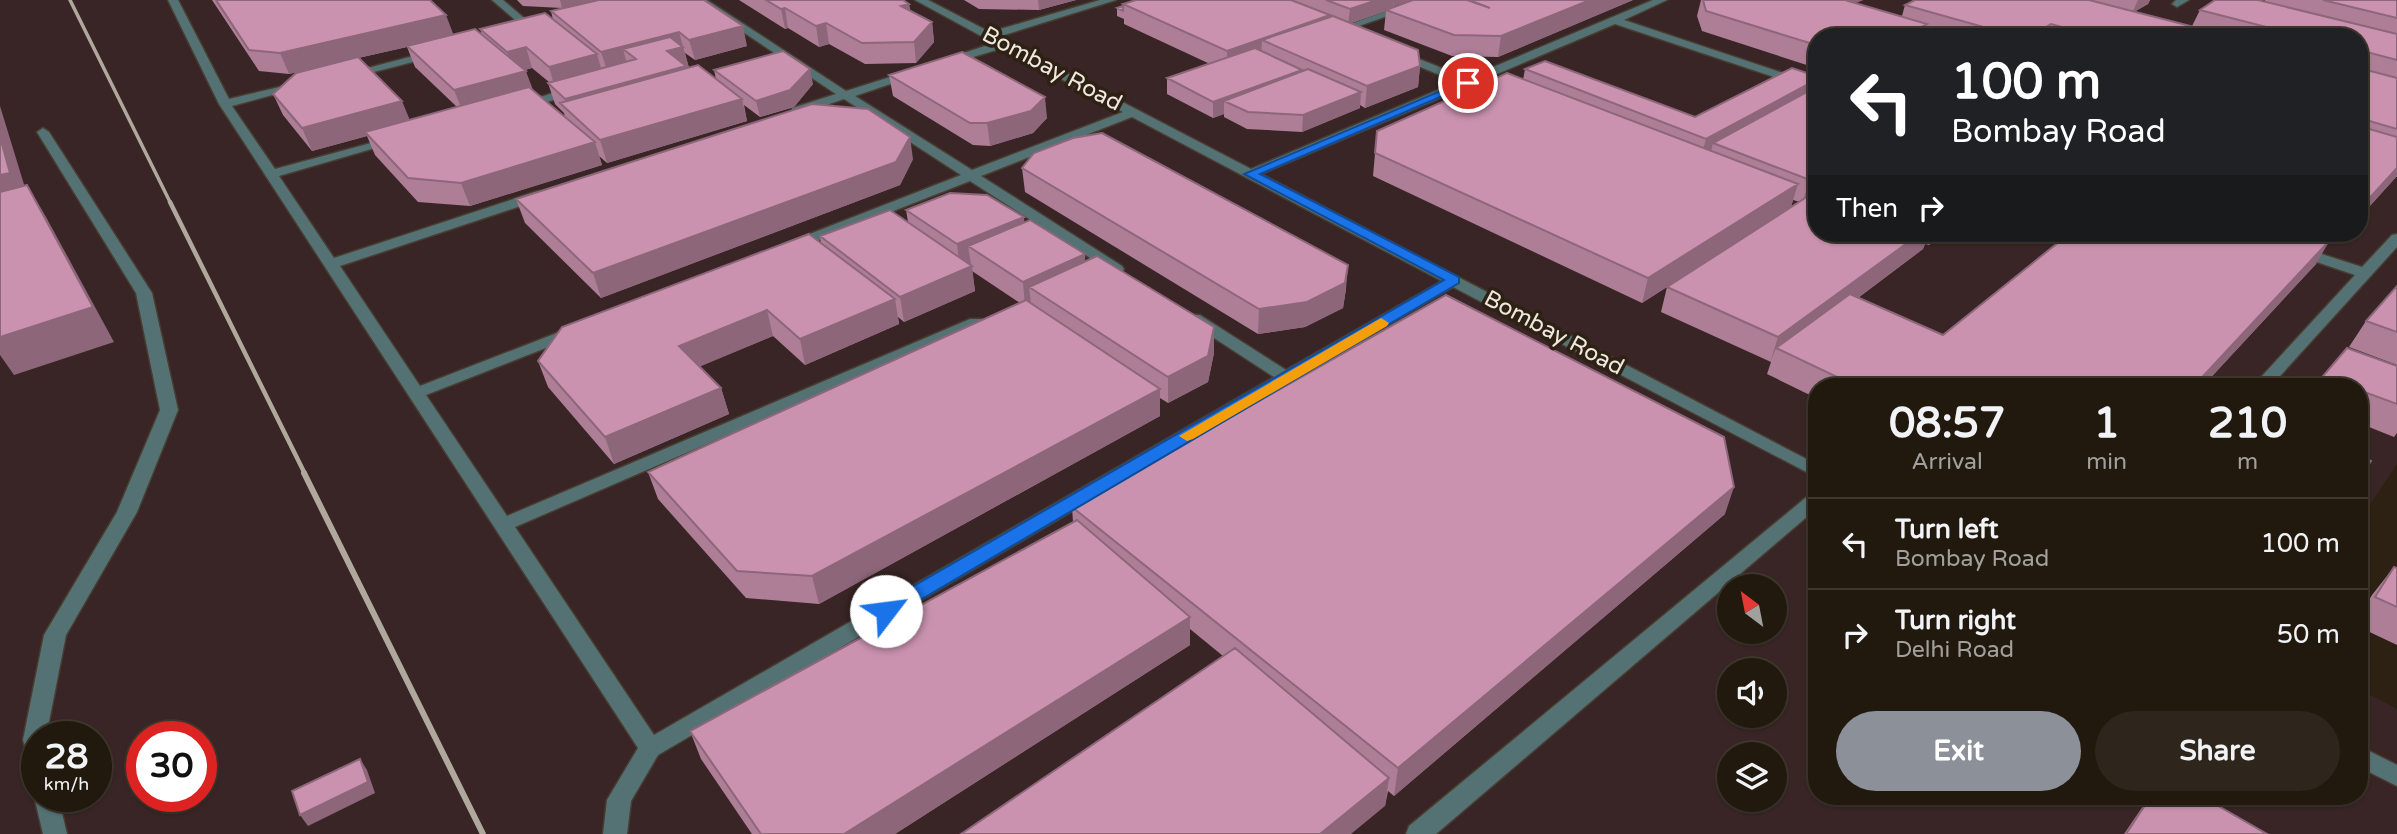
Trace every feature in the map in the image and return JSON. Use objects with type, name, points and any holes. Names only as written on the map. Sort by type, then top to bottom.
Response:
[{"type":"street","points":[[173,0],[225,104],[650,748]]},
{"type":"street","points":[[497,0],[539,28],[520,33]]},
{"type":"street","points":[[700,0],[1134,281]]},
{"type":"street","name":"Bombay Road","points":[[920,0],[1808,467]]},
{"type":"street","points":[[989,36],[1111,0]]},
{"type":"street","points":[[1338,30],[1428,0]]},
{"type":"street","points":[[1250,174],[1662,0]]},
{"type":"street","points":[[1614,20],[1808,85]]},
{"type":"street","points":[[1326,25],[1351,35]]},
{"type":"street","points":[[937,65],[1004,44]]},
{"type":"street","points":[[1390,51],[1468,83]]},
{"type":"street","points":[[332,78],[439,52]]},
{"type":"street","points":[[787,114],[924,69]]},
{"type":"street","points":[[225,104],[305,85]]},
{"type":"street","points":[[507,109],[585,88]]},
{"type":"street","points":[[777,252],[1133,112]]},
{"type":"street","points":[[38,721],[55,635],[127,512],[169,410],[144,293],[43,132]]},
{"type":"street","points":[[272,174],[402,138]]},
{"type":"street","points":[[331,264],[554,191]]},
{"type":"street","points":[[2268,378],[2397,239]]},
{"type":"street","points":[[2281,245],[2365,273]]},
{"type":"street","points":[[615,834],[619,800],[650,748],[1454,280]]},
{"type":"street","points":[[1181,310],[1287,378]]},
{"type":"street","points":[[503,525],[976,322]]},
{"type":"street","points":[[416,393],[584,328]]},
{"type":"street","points":[[1418,834],[1808,506]]},
{"type":"street","points":[[2368,761],[2397,776]]},
{"type":"street","points":[[50,812],[55,834]]},
{"type":"shaded area","points":[[0,0],[2397,0],[2397,464],[2368,508],[2368,378],[1808,378],[1808,805],[2368,805],[2368,694],[2397,709],[2397,834],[0,834]]},
{"type":"building","points":[[216,0],[430,0],[446,15],[280,53],[249,50]]},
{"type":"building","points":[[599,0],[704,0],[743,26],[689,40],[679,32],[601,52],[551,11]]},
{"type":"building","points":[[766,0],[903,0],[909,4],[901,6],[932,22],[914,42],[862,43],[826,23],[816,26]]},
{"type":"building","points":[[1136,0],[1291,0],[1330,15],[1227,51],[1123,4]]},
{"type":"building","points":[[1326,0],[1377,0],[1350,9]]},
{"type":"building","points":[[1413,0],[1467,0],[1490,8],[1469,0],[1590,0],[1501,36],[1454,35],[1386,10]]},
{"type":"building","points":[[1703,0],[1845,0],[1927,24],[1920,28],[1808,28],[1808,43],[1706,11]]},
{"type":"building","points":[[1915,0],[2089,0],[2198,28],[2066,28],[2051,24],[2045,28],[1987,28],[1905,5]]},
{"type":"building","points":[[2215,0],[2258,0],[2397,34],[2397,60],[2368,52],[2368,28],[2271,28],[2200,10]]},
{"type":"building","points":[[2323,0],[2397,0],[2397,18]]},
{"type":"building","points":[[545,13],[597,54],[549,67],[526,47],[507,52],[480,29]]},
{"type":"building","points":[[1333,16],[1418,50],[1420,66],[1367,86],[1262,40]]},
{"type":"building","points":[[475,29],[526,71],[454,90],[407,46]]},
{"type":"building","points":[[670,37],[683,47],[667,51],[686,66],[565,99],[548,83],[636,59],[623,49]]},
{"type":"building","points":[[1255,48],[1302,70],[1213,102],[1167,78]]},
{"type":"building","points":[[783,51],[810,69],[790,90],[756,101],[714,70]]},
{"type":"building","points":[[962,52],[1045,97],[1031,111],[987,123],[970,123],[889,75]]},
{"type":"building","points":[[358,57],[402,101],[302,128],[273,94],[296,73]]},
{"type":"building","points":[[1545,61],[1695,117],[1792,68],[1808,73],[1808,84],[1706,139],[1525,69]]},
{"type":"building","points":[[698,65],[742,99],[600,140],[560,103]]},
{"type":"building","points":[[1308,69],[1361,92],[1303,115],[1248,112],[1224,101]]},
{"type":"building","points":[[2368,70],[2397,78],[2397,129],[2368,121]]},
{"type":"building","points":[[1507,73],[1798,184],[1648,278],[1375,153],[1377,131]]},
{"type":"building","points":[[529,87],[595,142],[461,183],[408,178],[365,132]]},
{"type":"building","points":[[1808,91],[1808,179],[1713,143]]},
{"type":"building","points":[[812,104],[868,109],[910,137],[896,162],[593,273],[516,199]]},
{"type":"building","points":[[2368,129],[2397,137],[2397,168],[2368,200]]},
{"type":"building","points":[[1102,133],[1348,265],[1345,283],[1307,302],[1259,309],[1022,168],[1034,153],[1073,138]]},
{"type":"building","points":[[0,137],[10,173],[0,175]]},
{"type":"building","points":[[27,185],[93,307],[0,337],[0,192]]},
{"type":"building","points":[[950,193],[987,195],[1024,217],[957,244],[906,210]]},
{"type":"building","points":[[1808,196],[1808,242],[1909,242],[1778,337],[1667,287]]},
{"type":"building","points":[[890,210],[972,266],[900,297],[820,236]]},
{"type":"building","points":[[1030,220],[1085,254],[1023,282],[968,246]]},
{"type":"building","points":[[809,234],[895,299],[800,339],[767,310],[679,346],[721,388],[605,437],[538,361],[562,327]]},
{"type":"building","points":[[2059,242],[2328,242],[2201,378],[1839,378],[1776,348],[1850,294],[1943,335]]},
{"type":"building","points":[[1097,256],[1214,327],[1208,356],[1168,377],[1029,287]]},
{"type":"building","points":[[2397,286],[2397,332],[2366,321]]},
{"type":"building","points":[[1446,295],[1724,437],[1734,487],[1398,768],[1072,507]]},
{"type":"building","points":[[1026,300],[1160,389],[812,576],[737,571],[648,472]]},
{"type":"building","points":[[2347,348],[2397,366],[2397,404],[2368,393],[2368,378],[2323,376]]},
{"type":"building","points":[[1077,520],[1190,617],[844,834],[761,834],[690,731]]},
{"type":"building","points":[[2394,567],[2397,568],[2397,607],[2375,597]]},
{"type":"building","points":[[1235,648],[1389,778],[1320,834],[961,834]]},
{"type":"building","points":[[360,759],[368,782],[300,815],[292,791]]},
{"type":"building","points":[[2145,805],[2217,805],[2267,834],[2126,834]]},
{"type":"railway","points":[[70,0],[171,204]]},
{"type":"railway","points":[[170,202],[305,474]]},
{"type":"railway","points":[[304,473],[483,834]]},
{"type":"slow traffic","points":[[1187,436],[1381,323]]},
{"type":"route","points":[[886,611],[1454,280],[1250,174],[1468,83]]}]
